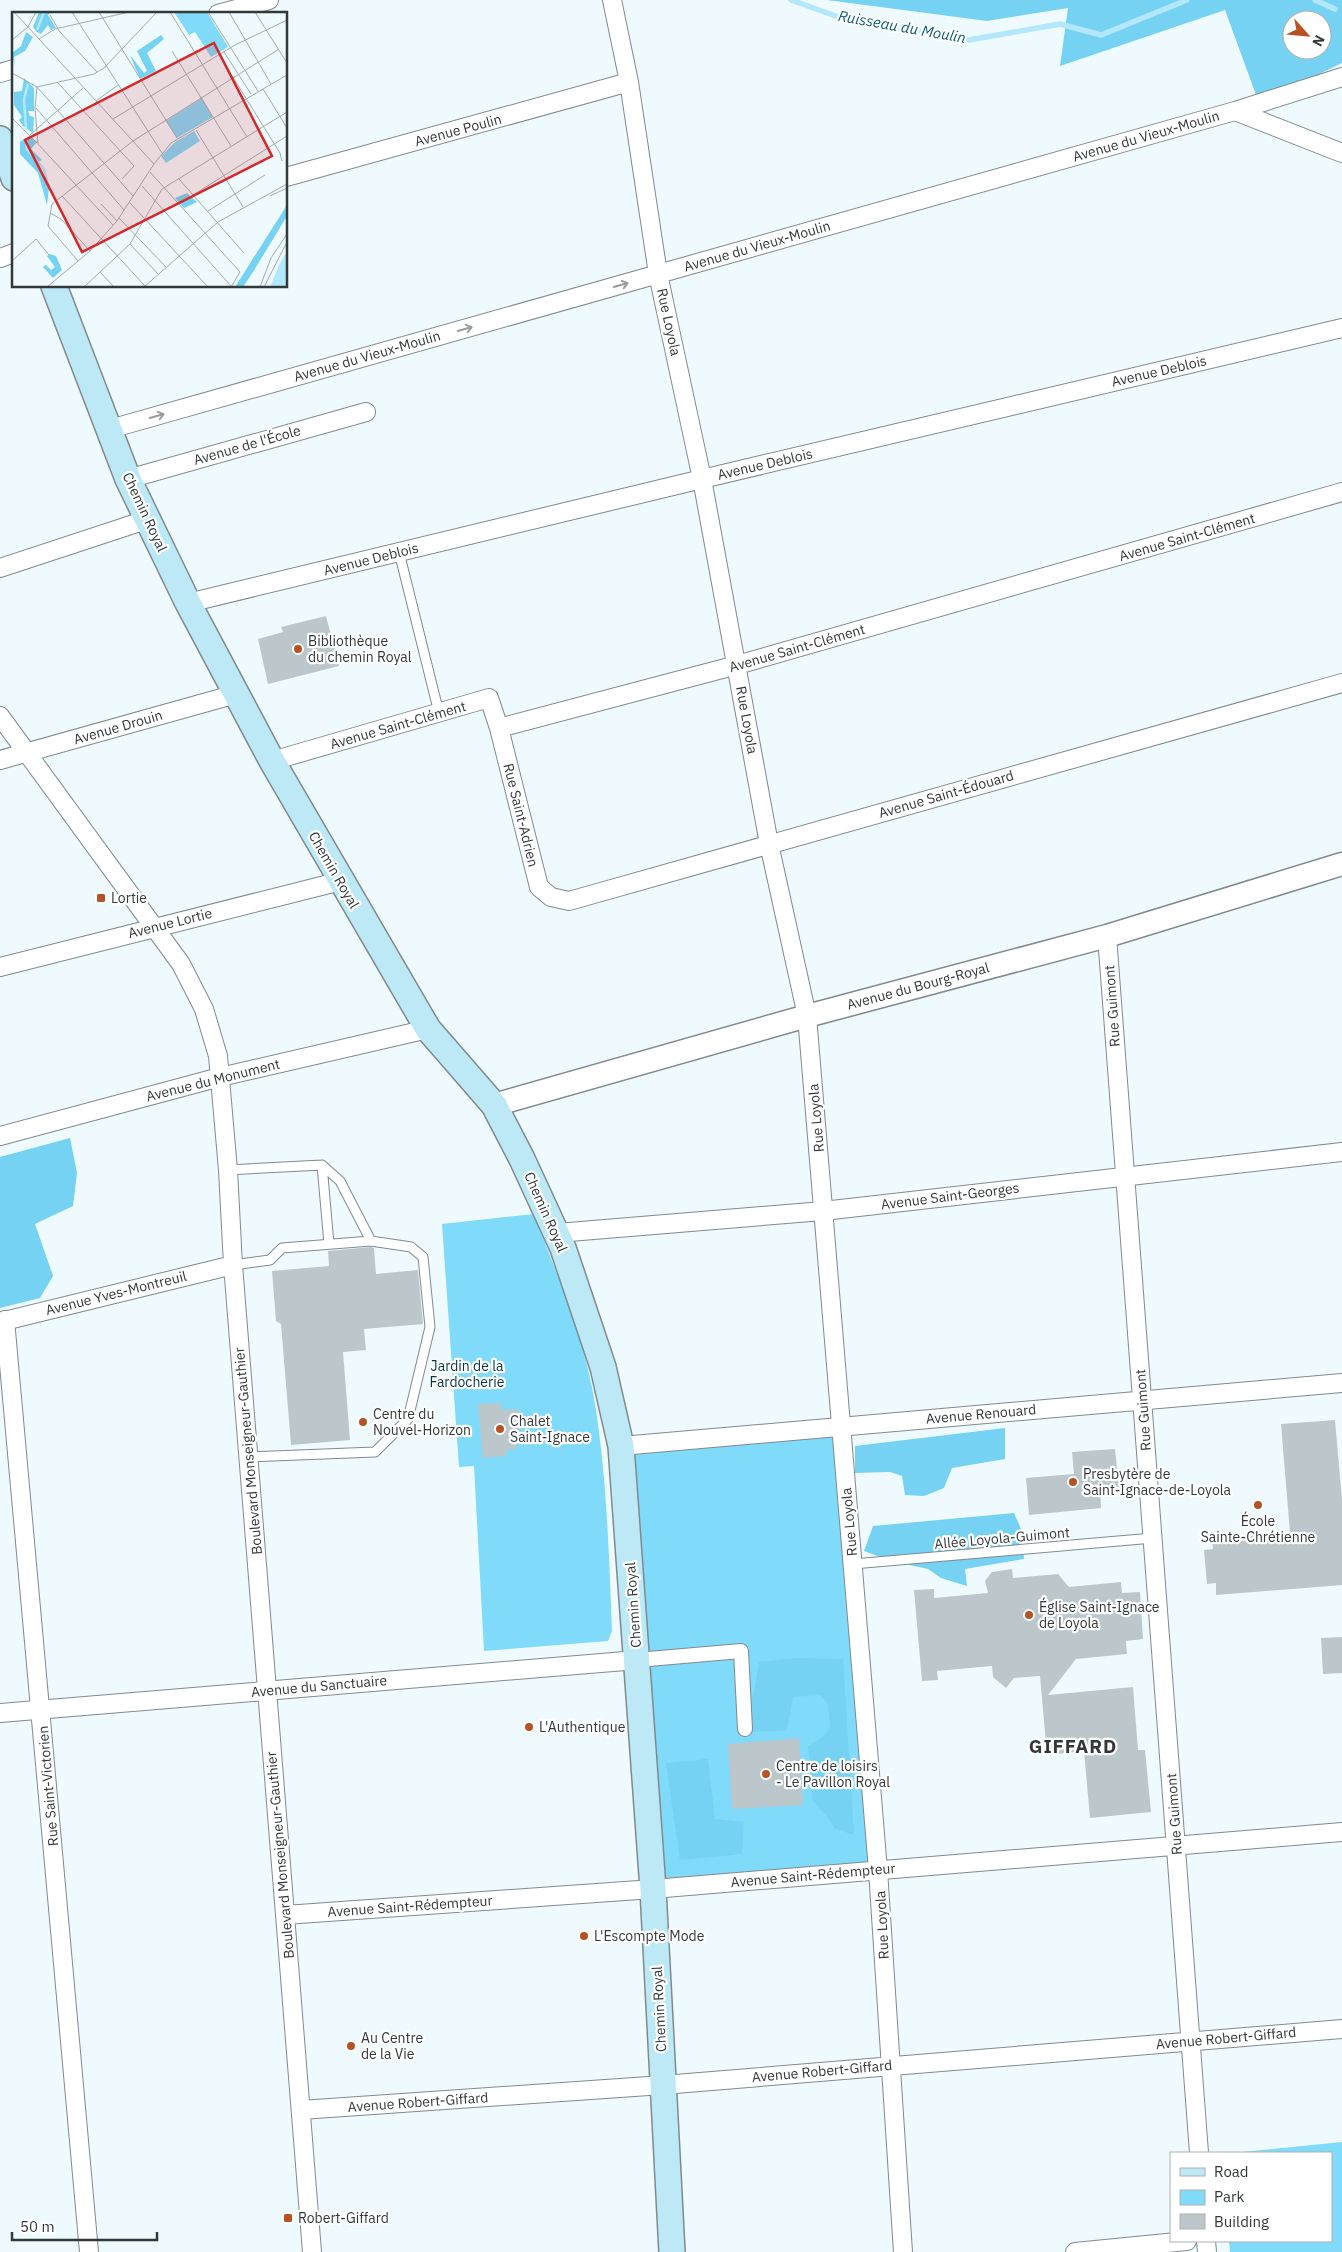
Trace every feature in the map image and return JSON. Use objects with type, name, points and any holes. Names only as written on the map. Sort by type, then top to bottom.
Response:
[{"type":"main road","points":[[0,139],[12,172]]},
{"type":"main road","name":"Chemin Royal","points":[[55,288],[128,479],[188,603],[272,762],[428,1029],[494,1105],[522,1159],[556,1233],[603,1367],[621,1446],[653,1889],[672,2252]]},
{"type":"street","points":[[225,12],[269,0]]},
{"type":"street","name":"Rue Loyola","points":[[612,0],[629,82],[658,274],[702,479],[769,844],[807,1016],[878,1870],[889,2066],[903,2252]]},
{"type":"street","points":[[1235,111],[1342,77]]},
{"type":"street","name":"Avenue Poulin","points":[[288,176],[629,82]]},
{"type":"street","name":"Avenue du Vieux-Moulin","points":[[110,429],[1235,111],[1342,153]]},
{"type":"street","points":[[0,258],[12,254]]},
{"type":"street","name":"Avenue Deblois","points":[[188,603],[1342,328]]},
{"type":"street","name":"Avenue de l'École","points":[[128,479],[366,412]]},
{"type":"street","name":"Avenue Saint-Clément","points":[[272,762],[489,698],[499,728],[737,665],[1342,492]]},
{"type":"street","points":[[0,568],[149,519]]},
{"type":"street","name":"Avenue Saint-Édouard","points":[[551,897],[569,901],[1342,682]]},
{"type":"street","name":"Avenue Drouin","points":[[0,760],[236,694]]},
{"type":"street","name":"Boulevard Monseigneur-Gauthier","points":[[0,716],[156,927],[181,964],[204,1009],[218,1056],[228,1170],[232,1265],[302,2110],[312,2252]]},
{"type":"street","name":"Rue Saint-Adrien","points":[[499,728],[539,887],[551,897]]},
{"type":"street","name":"Avenue du Bourg-Royal","points":[[494,1105],[807,1016],[1107,936],[1342,864]]},
{"type":"street","name":"Avenue Lortie","points":[[0,967],[341,881]]},
{"type":"street","name":"Rue Guimont","points":[[1107,936],[1199,2152]]},
{"type":"street","name":"Avenue du Monument","points":[[0,1136],[220,1077],[428,1029]]},
{"type":"street","name":"Avenue Saint-Georges","points":[[556,1233],[823,1211],[1342,1152]]},
{"type":"street","name":"Avenue Yves-Montreuil","points":[[2,1321],[232,1265]]},
{"type":"street","name":"Rue Saint-Victorien","points":[[2,1321],[41,1709],[89,2252]]},
{"type":"street","name":"Avenue Renouard","points":[[621,1446],[1342,1383]]},
{"type":"street","points":[[637,1660],[741,1651],[745,1729]]},
{"type":"street","name":"Avenue du Sanctuaire","points":[[0,1713],[637,1660]]},
{"type":"street","name":"Avenue Saint-Rédempteur","points":[[285,1916],[653,1889],[1342,1832]]},
{"type":"street","name":"Avenue Robert-Giffard","points":[[302,2110],[663,2085],[1342,2029]]},
{"type":"street","points":[[1075,2252],[1177,2242]]},
{"type":"lane","points":[[399,552],[439,713]]},
{"type":"lane","points":[[228,1170],[322,1164],[340,1181],[371,1241]]},
{"type":"lane","points":[[322,1164],[328,1244]]},
{"type":"lane","points":[[232,1265],[270,1260],[282,1248],[371,1241],[411,1247],[423,1257],[430,1327],[408,1419],[375,1452],[248,1457]]},
{"type":"lane","name":"Allée Loyola-Guimont","points":[[853,1564],[1153,1538]]},
{"type":"green space","name":"Jardin de la Fardocherie","points":[[534,1214],[577,1331],[595,1404],[605,1489],[612,1631],[608,1641],[484,1651],[474,1466],[459,1467],[442,1224]]},
{"type":"green space","points":[[841,1427],[878,1870],[653,1889],[621,1446]]},
{"type":"green space","points":[[1342,2142],[1342,2252],[1230,2252],[1229,2242],[1332,2242],[1332,2152],[1243,2152]]},
{"type":"shaded area","points":[[827,0],[1342,0],[1342,63],[1259,103],[1225,10],[1060,66],[1068,8],[987,21]]},
{"type":"shaded area","points":[[70,1138],[77,1173],[73,1206],[35,1224],[53,1276],[40,1298],[0,1308],[0,1157]]},
{"type":"shaded area","points":[[1005,1428],[1005,1459],[952,1468],[944,1488],[924,1496],[905,1495],[902,1476],[890,1472],[855,1473],[855,1446]]},
{"type":"shaded area","points":[[1014,1513],[1021,1529],[1024,1559],[965,1569],[967,1586],[941,1578],[928,1569],[891,1561],[864,1551],[873,1526]]},
{"type":"shaded area","points":[[797,1658],[843,1659],[854,1835],[834,1828],[826,1815],[813,1801],[808,1746],[821,1738],[830,1728],[828,1704],[821,1695],[793,1697],[787,1730],[752,1732],[747,1709],[754,1692],[759,1662]]},
{"type":"shaded area","points":[[708,1759],[715,1819],[744,1822],[742,1854],[680,1860],[666,1763]]},
{"type":"building","points":[[326,616],[339,666],[268,684],[258,639],[283,632],[281,627]]},
{"type":"building","name":"Centre du Nouvel-Horizon","points":[[374,1248],[376,1274],[418,1270],[423,1324],[364,1329],[366,1350],[343,1352],[350,1440],[291,1445],[281,1324],[276,1321],[272,1271],[329,1266],[328,1251]]},
{"type":"building","points":[[501,1403],[501,1410],[518,1409],[521,1442],[516,1442],[517,1449],[506,1450],[506,1456],[483,1458],[478,1404]]},
{"type":"building","points":[[1335,1420],[1342,1500],[1342,1585],[1216,1595],[1216,1583],[1207,1584],[1204,1550],[1213,1549],[1212,1539],[1290,1533],[1281,1424]]},
{"type":"building","name":"Presbytère de Saint-Ignace-de-Loyola","points":[[1115,1449],[1119,1487],[1100,1489],[1101,1508],[1029,1515],[1026,1478],[1074,1474],[1072,1452]]},
{"type":"building","name":"Église Saint-Ignace de Loyola","points":[[1012,1569],[1013,1578],[1058,1574],[1069,1587],[1121,1582],[1122,1593],[1140,1592],[1143,1639],[1126,1641],[1127,1654],[1076,1659],[1048,1695],[1133,1687],[1138,1750],[1145,1750],[1151,1812],[1090,1818],[1084,1751],[1047,1755],[1040,1676],[1014,1678],[1006,1688],[993,1677],[992,1666],[937,1671],[938,1680],[922,1681],[914,1590],[934,1589],[934,1598],[988,1593],[985,1581],[992,1572]]},
{"type":"building","points":[[1342,1637],[1342,1673],[1323,1674],[1321,1638]]},
{"type":"building","name":"Centre de loisirs - Le Pavillon Royal","points":[[799,1738],[803,1805],[732,1809],[728,1744]]},
{"type":"waterway","name":"Ruisseau du Moulin","points":[[791,0],[844,19],[969,40],[1060,24],[1101,35],[1187,0]]},
{"type":"waterway","name":"Ruisseau du Moulin","points":[[1315,0],[1335,9]]},
{"type":"place","name":"Bibliothèque du chemin Royal","points":[[298,649]]},
{"type":"place","name":"Lortie","points":[[101,898]]},
{"type":"place","name":"Centre du Nouvel-Horizon","points":[[363,1422]]},
{"type":"place","name":"Chalet Saint-Ignace","points":[[500,1429]]},
{"type":"place","name":"Presbytère de Saint-Ignace-de-Loyola","points":[[1073,1482]]},
{"type":"place","name":"École Sainte-Chrétienne","points":[[1258,1505]]},
{"type":"place","name":"Église Saint-Ignace de Loyola","points":[[1029,1615]]},
{"type":"place","name":"L'Authentique","points":[[529,1727]]},
{"type":"place","name":"Centre de loisirs - Le Pavillon Royal","points":[[766,1774]]},
{"type":"place","name":"L'Escompte Mode","points":[[584,1936]]},
{"type":"place","name":"Au Centre de la Vie","points":[[351,2046]]},
{"type":"place","name":"Robert-Giffard","points":[[288,2218]]},
{"type":"district","name":"GIFFARD","points":[[1073,1746]]}]
